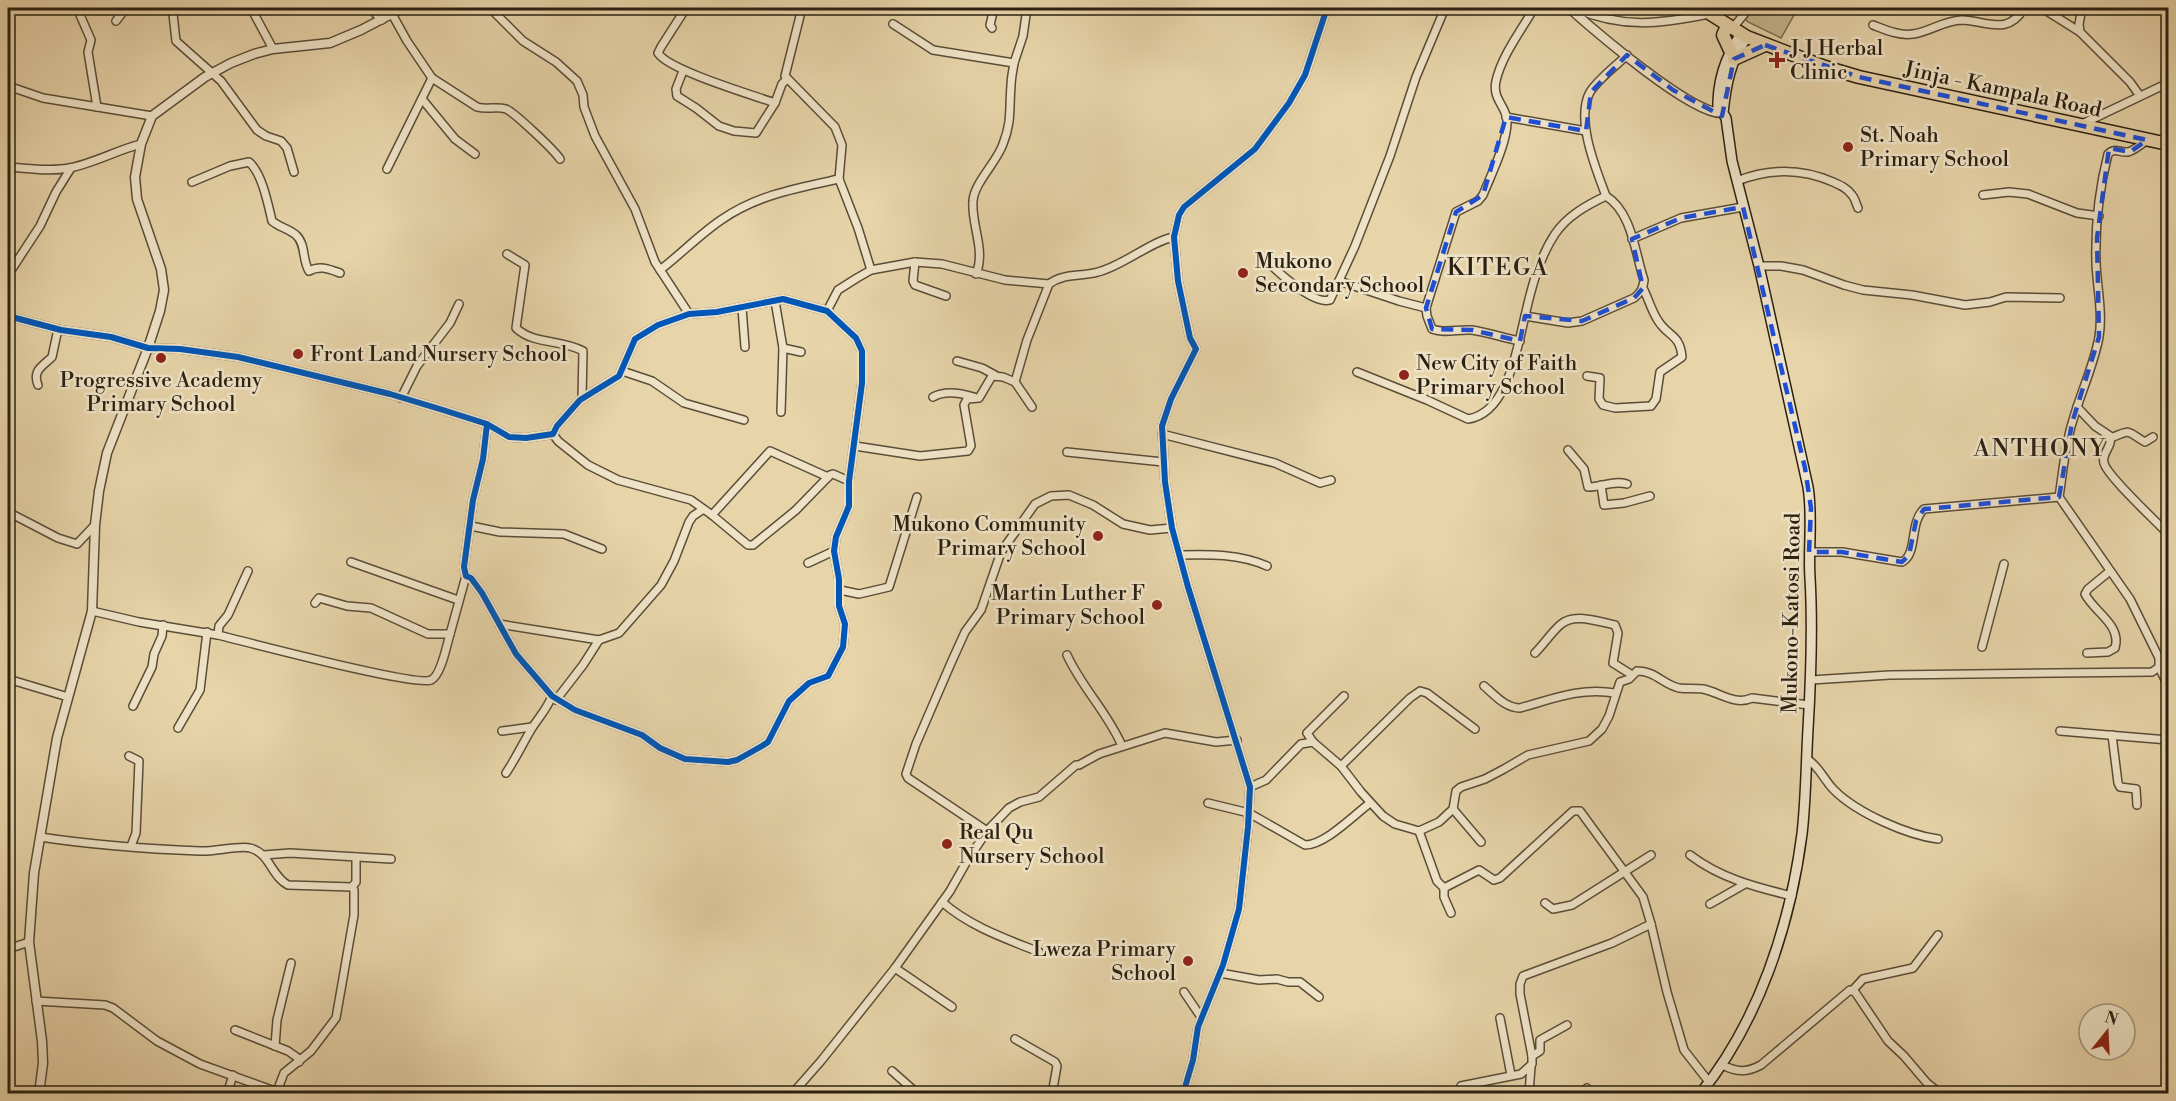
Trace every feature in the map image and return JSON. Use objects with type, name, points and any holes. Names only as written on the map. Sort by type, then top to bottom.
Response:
[{"type":"highway","name":"Jinja - Kampala Road","points":[[1706,10],[1737,32],[1765,45],[1859,77],[2169,144]]},
{"type":"highway","points":[[1737,32],[1723,35],[1732,55],[1765,45]]},
{"type":"main road","name":"Mukono-Katosi Road","points":[[1700,1094],[1722,1065],[1753,1006],[1768,973],[1787,917],[1802,833],[1811,680],[1813,605],[1809,552],[1811,508],[1805,468],[1722,115],[1720,87],[1732,55],[1737,32]]},
{"type":"street","points":[[76,8],[91,39],[88,52],[95,85],[96,107]]},
{"type":"street","points":[[116,21],[126,8]]},
{"type":"street","points":[[168,8],[173,14],[176,41],[221,81],[257,130],[281,141],[287,148],[294,172]]},
{"type":"street","points":[[251,8],[273,49]]},
{"type":"street","points":[[370,8],[381,20]]},
{"type":"street","points":[[52,1094],[40,1092],[43,1063],[42,1041],[29,942],[34,873],[57,738],[92,611],[95,525],[107,453],[148,348],[164,290],[161,269],[138,199],[135,177],[141,144],[152,116],[212,74],[254,54],[273,49],[330,43],[403,8]]},
{"type":"street","points":[[490,8],[523,41],[556,62],[576,81],[583,95],[584,107],[595,136],[635,209],[660,270],[689,314]]},
{"type":"street","points":[[686,8],[658,53],[662,59],[684,71],[775,103]]},
{"type":"street","points":[[802,8],[784,74],[835,127],[842,145],[839,179],[871,270]]},
{"type":"street","points":[[992,28],[990,26],[994,8]]},
{"type":"street","points":[[976,274],[979,268],[978,237],[972,202],[990,166],[1000,152],[1010,123],[1010,89],[1014,63],[1023,36],[1027,8]]},
{"type":"street","points":[[1183,1094],[1193,1060],[1201,1017],[1220,973],[1242,897],[1250,787],[1172,528],[1163,462],[1162,426],[1171,399],[1196,349],[1190,338],[1179,281],[1174,237],[1181,210],[1255,149],[1289,104],[1305,75],[1327,8]]},
{"type":"street","points":[[1269,263],[1317,299],[1330,300],[1355,246],[1390,156],[1416,77],[1445,8]]},
{"type":"street","points":[[1520,341],[1472,330],[1455,330],[1444,333],[1432,329],[1426,308],[1456,212],[1478,201],[1483,195],[1502,142],[1506,117],[1497,98],[1496,80],[1501,65],[1534,8]]},
{"type":"street","points":[[1569,8],[1673,90],[1722,115]]},
{"type":"street","points":[[1574,8],[1602,18],[1629,23],[1672,22],[1706,10]]},
{"type":"street","points":[[1737,32],[1749,8]]},
{"type":"street","points":[[1873,25],[1898,34],[1914,34],[1961,20],[2000,26],[2014,21],[2024,8]]},
{"type":"street","points":[[2042,8],[2080,32],[2130,82],[2140,96]]},
{"type":"street","points":[[2080,32],[2082,8]]},
{"type":"street","points":[[392,14],[406,41],[432,78],[477,107],[509,110],[560,159]]},
{"type":"street","points":[[893,24],[933,50],[1014,63]]},
{"type":"street","points":[[1587,376],[1600,378],[1599,399],[1603,405],[1615,408],[1650,406],[1656,399],[1660,372],[1682,357],[1677,339],[1664,330],[1656,318],[1643,288],[1644,280],[1626,220],[1618,206],[1606,196],[1586,131],[1587,99],[1627,55]]},
{"type":"street","points":[[684,71],[676,89],[677,96],[696,108],[713,123],[725,129],[756,133],[775,103],[782,84],[787,79]]},
{"type":"street","points":[[387,169],[432,78]]},
{"type":"street","points":[[2080,125],[2169,84]]},
{"type":"street","points":[[8,86],[43,98],[152,116]]},
{"type":"street","points":[[422,99],[455,139],[475,154]]},
{"type":"street","points":[[1506,117],[1586,131]]},
{"type":"street","points":[[2147,141],[2130,152],[2111,150],[2108,154],[2099,216],[2096,264],[2101,315],[2099,337],[2072,423],[2059,497],[2130,599],[2159,658],[2159,666],[2169,686]]},
{"type":"street","points":[[8,167],[57,170],[71,168],[141,144]]},
{"type":"street","points":[[192,182],[230,166],[249,162],[265,193],[272,221],[296,235],[301,241],[304,264],[309,271],[314,268],[327,268],[340,273]]},
{"type":"street","points":[[8,274],[40,226],[56,192],[71,168]]},
{"type":"street","points":[[1737,182],[1769,172],[1793,170],[1809,173],[1845,187],[1858,208]]},
{"type":"street","points":[[660,270],[719,221],[758,200],[790,189],[839,179]]},
{"type":"street","points":[[1983,195],[2009,192],[2028,194],[2077,213],[2099,216]]},
{"type":"street","points":[[1357,372],[1438,404],[1468,419],[1488,409],[1500,396],[1509,376],[1545,252],[1556,233],[1569,218],[1606,196]]},
{"type":"street","points":[[1632,240],[1681,218],[1743,207]]},
{"type":"street","points":[[1016,382],[1027,340],[1049,284],[1057,278],[1099,272],[1139,254],[1163,239],[1174,237]]},
{"type":"street","points":[[507,255],[525,265],[516,328],[531,338],[566,344],[583,351],[582,398]]},
{"type":"street","points":[[827,311],[838,290],[871,270],[915,262],[942,264],[976,274],[1049,284]]},
{"type":"street","points":[[915,262],[913,282],[915,285],[946,296]]},
{"type":"street","points":[[1759,266],[1781,266],[1803,270],[1863,290],[1911,295],[1965,305],[1990,302],[2006,297],[2060,298]]},
{"type":"street","points":[[1339,281],[1399,302],[1426,308]]},
{"type":"street","points":[[1525,316],[1568,323],[1582,321],[1634,298],[1643,288]]},
{"type":"street","points":[[466,576],[471,578],[482,593],[516,654],[554,698],[575,710],[642,735],[660,748],[680,757],[728,762],[737,760],[768,742],[789,701],[803,687],[828,676],[843,647],[844,624],[839,606],[840,590],[834,551],[836,537],[849,506],[849,481],[862,383],[862,351],[856,338],[827,311],[783,299],[742,308],[689,314],[658,325],[635,339],[619,376],[582,398],[557,426],[553,434]]},
{"type":"street","points":[[775,301],[783,348],[781,412]]},
{"type":"street","points":[[401,398],[417,366],[450,323],[459,304]]},
{"type":"street","points":[[742,308],[745,347]]},
{"type":"street","points":[[8,316],[58,329],[111,337],[148,348],[180,349],[238,357],[401,398],[487,424],[510,437],[526,438],[553,434]]},
{"type":"street","points":[[38,385],[36,372],[52,357],[58,329]]},
{"type":"street","points":[[783,348],[801,352]]},
{"type":"street","points":[[957,361],[1016,382],[1032,407]]},
{"type":"street","points":[[622,371],[652,381],[684,403],[744,420]]},
{"type":"street","points":[[979,398],[992,376],[995,375]]},
{"type":"street","points":[[933,397],[940,392],[961,393],[979,398]]},
{"type":"street","points":[[855,446],[920,456],[966,453],[971,446],[964,405],[967,399],[979,398]]},
{"type":"street","points":[[2077,407],[2095,426],[2111,438]]},
{"type":"street","points":[[92,611],[139,622],[207,632],[396,677],[429,681],[435,678],[440,670],[466,576],[464,567],[473,500],[487,440],[487,424]]},
{"type":"street","points":[[2111,438],[2125,430],[2145,442],[2153,437]]},
{"type":"street","points":[[553,434],[558,441],[593,468],[645,489],[685,498],[712,515],[747,545],[753,545],[796,510],[828,477],[833,474],[849,481]]},
{"type":"street","points":[[1162,434],[1275,463],[1320,483],[1331,480]]},
{"type":"street","points":[[2111,438],[2111,444],[2104,456],[2104,465],[2169,534]]},
{"type":"street","points":[[1568,450],[1584,469],[1587,487],[1609,482],[1627,484]]},
{"type":"street","points":[[712,515],[770,451],[828,477]]},
{"type":"street","points":[[1067,452],[1163,462]]},
{"type":"street","points":[[1601,485],[1604,505],[1624,503],[1650,496]]},
{"type":"street","points":[[987,831],[908,778],[906,774],[916,744],[951,663],[965,633],[981,610],[1004,547],[1035,504],[1047,497],[1057,495],[1069,495],[1083,500],[1123,524],[1150,530],[1172,528]]},
{"type":"street","points":[[840,590],[859,594],[889,587],[917,497]]},
{"type":"street","points":[[1809,552],[1842,552],[1902,562],[1906,561],[1910,555],[1916,521],[1924,509],[2059,497]]},
{"type":"street","points":[[499,624],[599,640],[619,633],[625,629],[661,585],[674,561],[689,522],[702,510]]},
{"type":"street","points":[[8,512],[58,538],[77,544],[95,525]]},
{"type":"street","points":[[471,526],[500,532],[564,534],[602,549]]},
{"type":"street","points":[[808,562],[834,551]]},
{"type":"street","points":[[1179,555],[1229,555],[1253,560],[1267,566]]},
{"type":"street","points":[[351,562],[458,600]]},
{"type":"street","points":[[1982,647],[2004,564]]},
{"type":"street","points":[[218,635],[219,626],[228,615],[248,571]]},
{"type":"street","points":[[2087,653],[2108,652],[2115,648],[2114,630],[2089,603],[2085,594],[2110,571]]},
{"type":"street","points":[[315,603],[319,598],[348,606],[371,608],[428,634],[450,634]]},
{"type":"street","points":[[1535,653],[1561,624],[1568,620],[1586,619],[1615,625],[1618,633],[1613,663],[1632,675]]},
{"type":"street","points":[[133,706],[152,667],[154,654],[162,636],[163,625]]},
{"type":"street","points":[[178,728],[200,690],[207,632]]},
{"type":"street","points":[[506,773],[532,727],[583,665],[599,640]]},
{"type":"street","points":[[1067,655],[1083,686],[1114,728],[1122,746]]},
{"type":"street","points":[[1811,680],[1890,675],[2152,672],[2159,666]]},
{"type":"street","points":[[1344,696],[1307,733],[1312,742],[1341,766],[1370,802],[1395,824],[1419,831],[1439,822],[1452,809],[1456,791],[1461,787],[1485,779],[1528,755],[1589,741],[1602,729],[1609,716],[1620,682],[1629,680],[1637,671],[1646,671],[1679,688],[1703,689],[1745,701],[1752,698],[1809,705]]},
{"type":"street","points":[[8,679],[68,698]]},
{"type":"street","points":[[1484,686],[1513,708],[1575,692],[1591,690],[1615,693]]},
{"type":"street","points":[[1341,766],[1419,691],[1427,693],[1475,729]]},
{"type":"street","points":[[502,731],[532,727]]},
{"type":"street","points":[[2060,731],[2169,740]]},
{"type":"street","points":[[792,1094],[895,968],[942,902],[987,831],[1008,808],[1039,797],[1076,765],[1122,746],[1165,733],[1216,742],[1236,740]]},
{"type":"street","points":[[2112,735],[2118,783],[2120,787],[2136,789],[2137,805]]},
{"type":"street","points":[[1250,787],[1266,780],[1301,744],[1312,742]]},
{"type":"street","points":[[129,756],[139,761],[136,832],[131,846]]},
{"type":"street","points":[[1807,759],[1814,764],[1829,785],[1847,801],[1877,818],[1919,836],[1938,839]]},
{"type":"street","points":[[1208,803],[1249,813],[1305,845],[1312,845],[1323,840],[1370,802]]},
{"type":"street","points":[[1452,809],[1481,842]]},
{"type":"street","points":[[1444,888],[1479,870],[1494,880],[1500,878],[1576,810],[1580,811],[1643,897],[1666,992],[1684,1050],[1709,1082]]},
{"type":"street","points":[[1419,831],[1437,881],[1444,888],[1444,897],[1451,913]]},
{"type":"street","points":[[40,837],[79,843],[201,851],[252,848],[264,855],[280,878],[288,885],[352,887]]},
{"type":"street","points":[[264,855],[290,853],[392,859]]},
{"type":"street","points":[[1545,903],[1553,909],[1572,904],[1651,855]]},
{"type":"street","points":[[1690,855],[1710,869],[1745,884],[1792,896]]},
{"type":"street","points":[[352,887],[356,882],[356,857]]},
{"type":"street","points":[[1710,904],[1745,884]]},
{"type":"street","points":[[36,1001],[105,1005],[113,1008],[157,1041],[200,1064],[279,1093],[284,1072],[311,1051],[336,1018],[354,915],[352,887]]},
{"type":"street","points":[[942,902],[960,917],[979,927],[1039,952]]},
{"type":"street","points":[[1529,1094],[1532,1060],[1520,993],[1523,976],[1612,943],[1651,924]]},
{"type":"street","points":[[1722,1065],[1742,1072],[1750,1071],[1761,1065],[1846,993],[1852,991],[1863,979],[1913,968],[1938,935]]},
{"type":"street","points":[[8,948],[29,942]]},
{"type":"street","points":[[275,1046],[277,1020],[291,963]]},
{"type":"street","points":[[895,968],[952,1007]]},
{"type":"street","points":[[1220,973],[1259,980],[1269,978],[1300,982],[1319,997]]},
{"type":"street","points":[[1852,991],[1888,1041],[1904,1056],[1926,1083],[1941,1094]]},
{"type":"street","points":[[1184,992],[1201,1017]]},
{"type":"street","points":[[1500,1018],[1512,1075]]},
{"type":"street","points":[[1461,1086],[1521,1074],[1540,1051],[1540,1040],[1567,1025]]},
{"type":"street","points":[[234,1030],[295,1056],[298,1062]]},
{"type":"street","points":[[1015,1040],[1055,1062],[1057,1066],[1052,1094]]},
{"type":"street","points":[[892,1071],[918,1094]]},
{"type":"street","points":[[227,1094],[233,1075]]},
{"type":"highlighted area","points":[[1765,45],[1859,77],[2147,140],[2130,152],[2109,148],[2097,238],[2099,337],[2072,423],[2059,497],[1924,509],[1916,521],[1909,555],[1902,562],[1842,552],[1809,552],[1811,508],[1805,468],[1743,207],[1681,218],[1632,239],[1643,288],[1634,298],[1582,321],[1525,316],[1520,341],[1472,330],[1432,329],[1426,308],[1456,212],[1483,195],[1506,117],[1586,131],[1591,92],[1627,55],[1673,90],[1722,116],[1734,59]]},
{"type":"shaded area","points":[[1745,8],[1798,8],[1781,38],[1748,22],[1742,16],[1742,10]]},
{"type":"cycle path","points":[[1183,1094],[1193,1060],[1198,1027],[1223,965],[1239,909],[1250,787],[1188,587],[1172,528],[1165,482],[1162,426],[1171,399],[1196,349],[1190,338],[1178,281],[1174,237],[1179,215],[1184,207],[1255,149],[1289,103],[1305,75],[1327,8]]},
{"type":"cycle path","points":[[8,316],[61,330],[111,337],[148,348],[180,349],[238,357],[390,394],[487,424],[509,437],[526,438],[553,434],[557,426],[580,400],[619,376],[635,339],[658,325],[689,314],[717,312],[783,299],[827,311],[856,338],[862,351],[862,383],[849,481],[849,506],[836,537],[834,551],[839,579],[839,606],[845,624],[843,647],[828,676],[809,683],[789,701],[768,742],[737,760],[728,762],[685,759],[660,748],[642,735],[575,710],[552,696],[516,654],[482,593],[471,578],[466,576],[464,567],[473,500],[483,459],[487,424]]},
{"type":"place","name":"J J Herbal Clinic","points":[[1777,60]]},
{"type":"place","name":"St. Noah Primary School","points":[[1848,147]]},
{"type":"place","name":"Mukono Secondary School","points":[[1243,273]]},
{"type":"place","name":"Front Land Nursery School","points":[[298,354]]},
{"type":"place","name":"Progressive Academy Primary School","points":[[161,358]]},
{"type":"place","name":"New City of Faith Primary School","points":[[1404,375]]},
{"type":"place","name":"Mukono Community Primary School","points":[[1098,536]]},
{"type":"place","name":"Martin Luther F Primary School","points":[[1157,605]]},
{"type":"place","name":"Real Qu Nursery School","points":[[947,844]]},
{"type":"place","name":"Lweza Primary School","points":[[1188,961]]},
{"type":"district","name":"KITEGA","points":[[1498,267]]},
{"type":"district","name":"ANTHONY","points":[[2040,448]]}]
